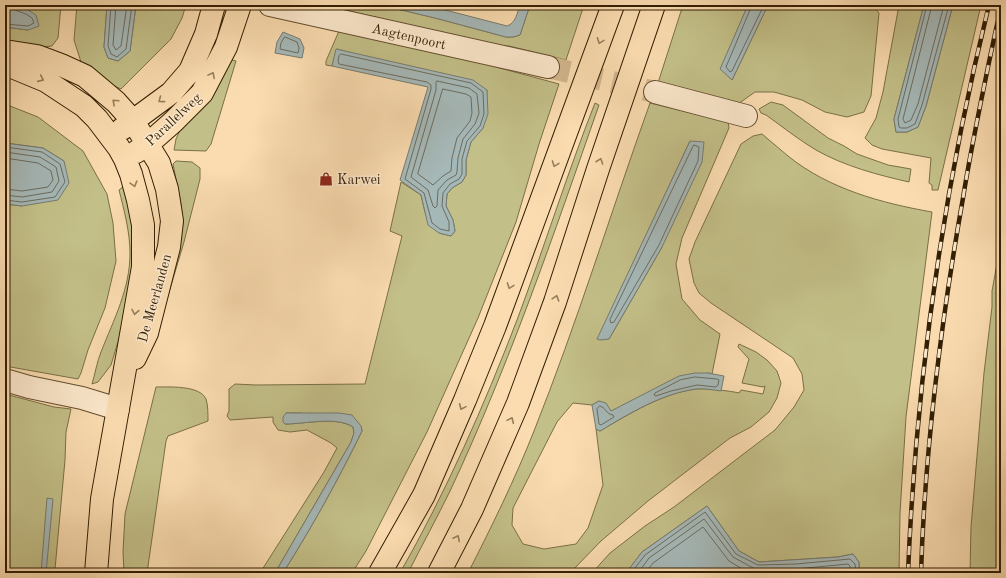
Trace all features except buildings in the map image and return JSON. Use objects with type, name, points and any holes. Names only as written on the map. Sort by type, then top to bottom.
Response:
[{"type":"main road","name":"Parallelweg","points":[[111,137],[171,93],[190,71],[206,34],[214,5]]},
{"type":"main road","name":"Parallelweg","points":[[125,159],[148,144],[174,122],[202,93],[226,47],[240,5]]},
{"type":"main road","points":[[380,573],[424,495],[465,400],[495,326],[613,5]]},
{"type":"main road","points":[[439,573],[472,509],[518,403],[555,302],[598,169],[654,5]]},
{"type":"main road","name":"De Meerlanden","points":[[5,51],[37,56],[85,76],[116,102],[133,121],[159,162],[167,189],[172,221],[169,247],[147,333],[136,356],[124,374]]},
{"type":"main road","name":"De Meerlanden","points":[[5,64],[46,81],[84,106],[97,119],[111,137],[125,159],[131,174],[143,225],[143,267],[124,374]]},
{"type":"main road","points":[[96,573],[102,499],[124,374]]},
{"type":"street","name":"Aagtenpoort","points":[[270,5],[548,67]]},
{"type":"street","points":[[655,92],[746,116]]},
{"type":"street","points":[[5,380],[29,387],[82,398],[118,409]]},
{"type":"shaded area","points":[[5,5],[61,5],[58,38],[52,46],[35,48],[5,44],[5,27],[28,30],[14,6]]},
{"type":"shaded area","points":[[77,5],[107,5],[104,47],[108,58],[118,61],[130,51],[136,5],[186,5],[182,18],[171,39],[121,89],[99,79],[81,62],[74,40]]},
{"type":"shaded area","points":[[325,5],[381,5],[506,37],[513,37],[520,35],[530,5],[584,5],[566,60],[509,46],[493,46]]},
{"type":"shaded area","points":[[683,5],[748,5],[721,69],[732,80],[768,5],[872,5],[879,13],[871,96],[864,112],[847,117],[825,112],[802,100],[774,92],[755,92],[738,104],[657,86]]},
{"type":"shaded area","points":[[899,5],[924,5],[894,119],[896,132],[907,132],[918,127],[926,106],[953,5],[981,5],[938,190],[932,190],[932,185],[929,183],[931,158],[882,149],[872,145],[865,138],[876,118],[883,92]]},
{"type":"shaded area","points":[[339,31],[459,57],[559,84],[539,144],[516,222],[478,318],[427,432],[366,551],[352,573],[283,573],[324,503],[362,431],[361,426],[301,413],[286,413],[285,424],[320,421],[338,422],[353,427],[354,433],[351,442],[275,573],[260,573],[324,472],[337,448],[331,443],[307,430],[290,432],[278,430],[273,422],[273,417],[230,420],[227,416],[229,411],[229,389],[235,384],[365,384],[402,236],[390,231],[401,182],[421,195],[425,212],[439,233],[451,236],[455,231],[453,220],[446,206],[447,194],[452,188],[462,182],[466,175],[466,160],[471,142],[483,128],[487,90],[337,49],[332,66],[326,65],[326,61]]},
{"type":"shaded area","points":[[229,59],[236,61],[211,144],[206,151],[174,150],[176,139],[182,126]]},
{"type":"shaded area","points":[[771,102],[783,105],[828,138],[857,154],[888,165],[911,169],[909,182],[873,173],[838,161],[816,150],[761,113],[759,109]]},
{"type":"shaded area","points":[[595,103],[599,105],[565,202],[530,299],[492,395],[451,489],[408,573],[400,573],[449,480],[491,384],[537,266]]},
{"type":"shaded area","points":[[650,103],[728,122],[729,128],[682,238],[676,264],[682,299],[700,320],[720,334],[712,374],[708,373],[611,411],[599,401],[592,405],[573,403],[557,422],[513,508],[512,525],[523,544],[544,549],[576,544],[588,528],[603,485],[596,429],[600,431],[646,405],[684,391],[705,389],[739,393],[741,390],[763,394],[765,386],[763,387],[742,383],[749,359],[738,347],[739,344],[756,352],[767,360],[777,371],[781,383],[777,398],[769,412],[751,427],[730,438],[648,501],[601,541],[570,573],[468,573],[503,502],[534,431],[550,390]],"holes":[[[690,141],[662,247],[609,339],[598,339]]]},
{"type":"shaded area","points":[[5,104],[38,117],[83,151],[107,194],[113,223],[116,261],[105,308],[78,379],[5,366],[5,204],[22,206],[64,161],[43,148],[5,143]]},
{"type":"shaded area","points":[[762,134],[804,168],[838,186],[875,199],[932,212],[906,417],[900,513],[899,573],[859,573],[859,562],[853,554],[838,557],[759,562],[739,551],[707,506],[642,552],[626,573],[592,573],[610,553],[645,526],[674,507],[775,430],[794,407],[804,390],[802,374],[793,358],[711,303],[699,293],[694,283],[689,259],[695,242],[741,144],[753,136]]},
{"type":"shaded area","points":[[176,161],[192,162],[200,168],[200,179],[184,242],[156,336],[183,222],[173,164]]},
{"type":"shaded area","points":[[124,186],[133,212],[137,254],[126,315],[111,365],[98,382],[92,384],[100,356],[120,304],[127,279],[130,245],[119,190]]},
{"type":"shaded area","points":[[1001,242],[1001,573],[970,573],[971,527],[984,373],[992,307],[992,291]]},
{"type":"shaded area","points":[[156,387],[191,389],[203,394],[207,401],[208,421],[168,436],[166,441],[147,573],[124,573],[123,552],[125,514]]},
{"type":"shaded area","points":[[5,394],[54,407],[71,409],[66,432],[65,460],[55,569],[56,573],[5,573]]},
{"type":"water","points":[[5,5],[28,10],[36,15],[39,26],[28,30],[5,27]]},
{"type":"water","points":[[107,5],[136,5],[130,51],[118,61],[108,58],[104,47]]},
{"type":"water","points":[[381,5],[426,5],[507,26],[514,20],[520,5],[530,5],[520,35],[506,37]]},
{"type":"water","points":[[748,5],[768,5],[732,80],[720,69]]},
{"type":"water","points":[[924,5],[953,5],[926,106],[918,127],[907,132],[896,132],[894,119]]},
{"type":"water","points":[[283,32],[300,39],[304,48],[302,58],[275,53],[277,42]]},
{"type":"water","points":[[336,49],[473,80],[487,90],[488,114],[483,128],[471,142],[466,160],[466,175],[462,182],[452,188],[447,194],[446,206],[453,220],[455,231],[451,236],[439,233],[428,225],[421,195],[400,180],[428,87],[332,66]]},
{"type":"water","points":[[690,141],[704,142],[702,162],[662,247],[609,339],[597,339]]},
{"type":"water","points":[[5,143],[43,148],[64,161],[69,183],[58,200],[22,206],[5,204]]},
{"type":"water","points":[[695,373],[708,373],[724,376],[721,391],[696,389],[670,395],[634,411],[600,431],[596,429],[592,405],[599,401],[606,403],[611,411],[679,376]]},
{"type":"water","points":[[286,413],[339,413],[352,415],[361,426],[362,431],[344,467],[294,556],[283,573],[275,573],[351,442],[354,433],[353,427],[338,422],[320,421],[285,424],[283,422],[283,417]]},
{"type":"water","points":[[47,498],[53,499],[46,573],[41,573]]},
{"type":"water","points":[[707,506],[739,551],[759,562],[838,557],[853,554],[859,562],[859,573],[626,573],[642,552]]},
{"type":"tunnel","points":[[548,67],[655,92]]},
{"type":"railway","points":[[908,573],[918,430],[934,287],[958,145],[989,5]]},
{"type":"railway","points":[[921,573],[926,479],[941,338],[969,165],[1001,8]]},
{"type":"place","name":"Karwei","points":[[326,179]]}]
